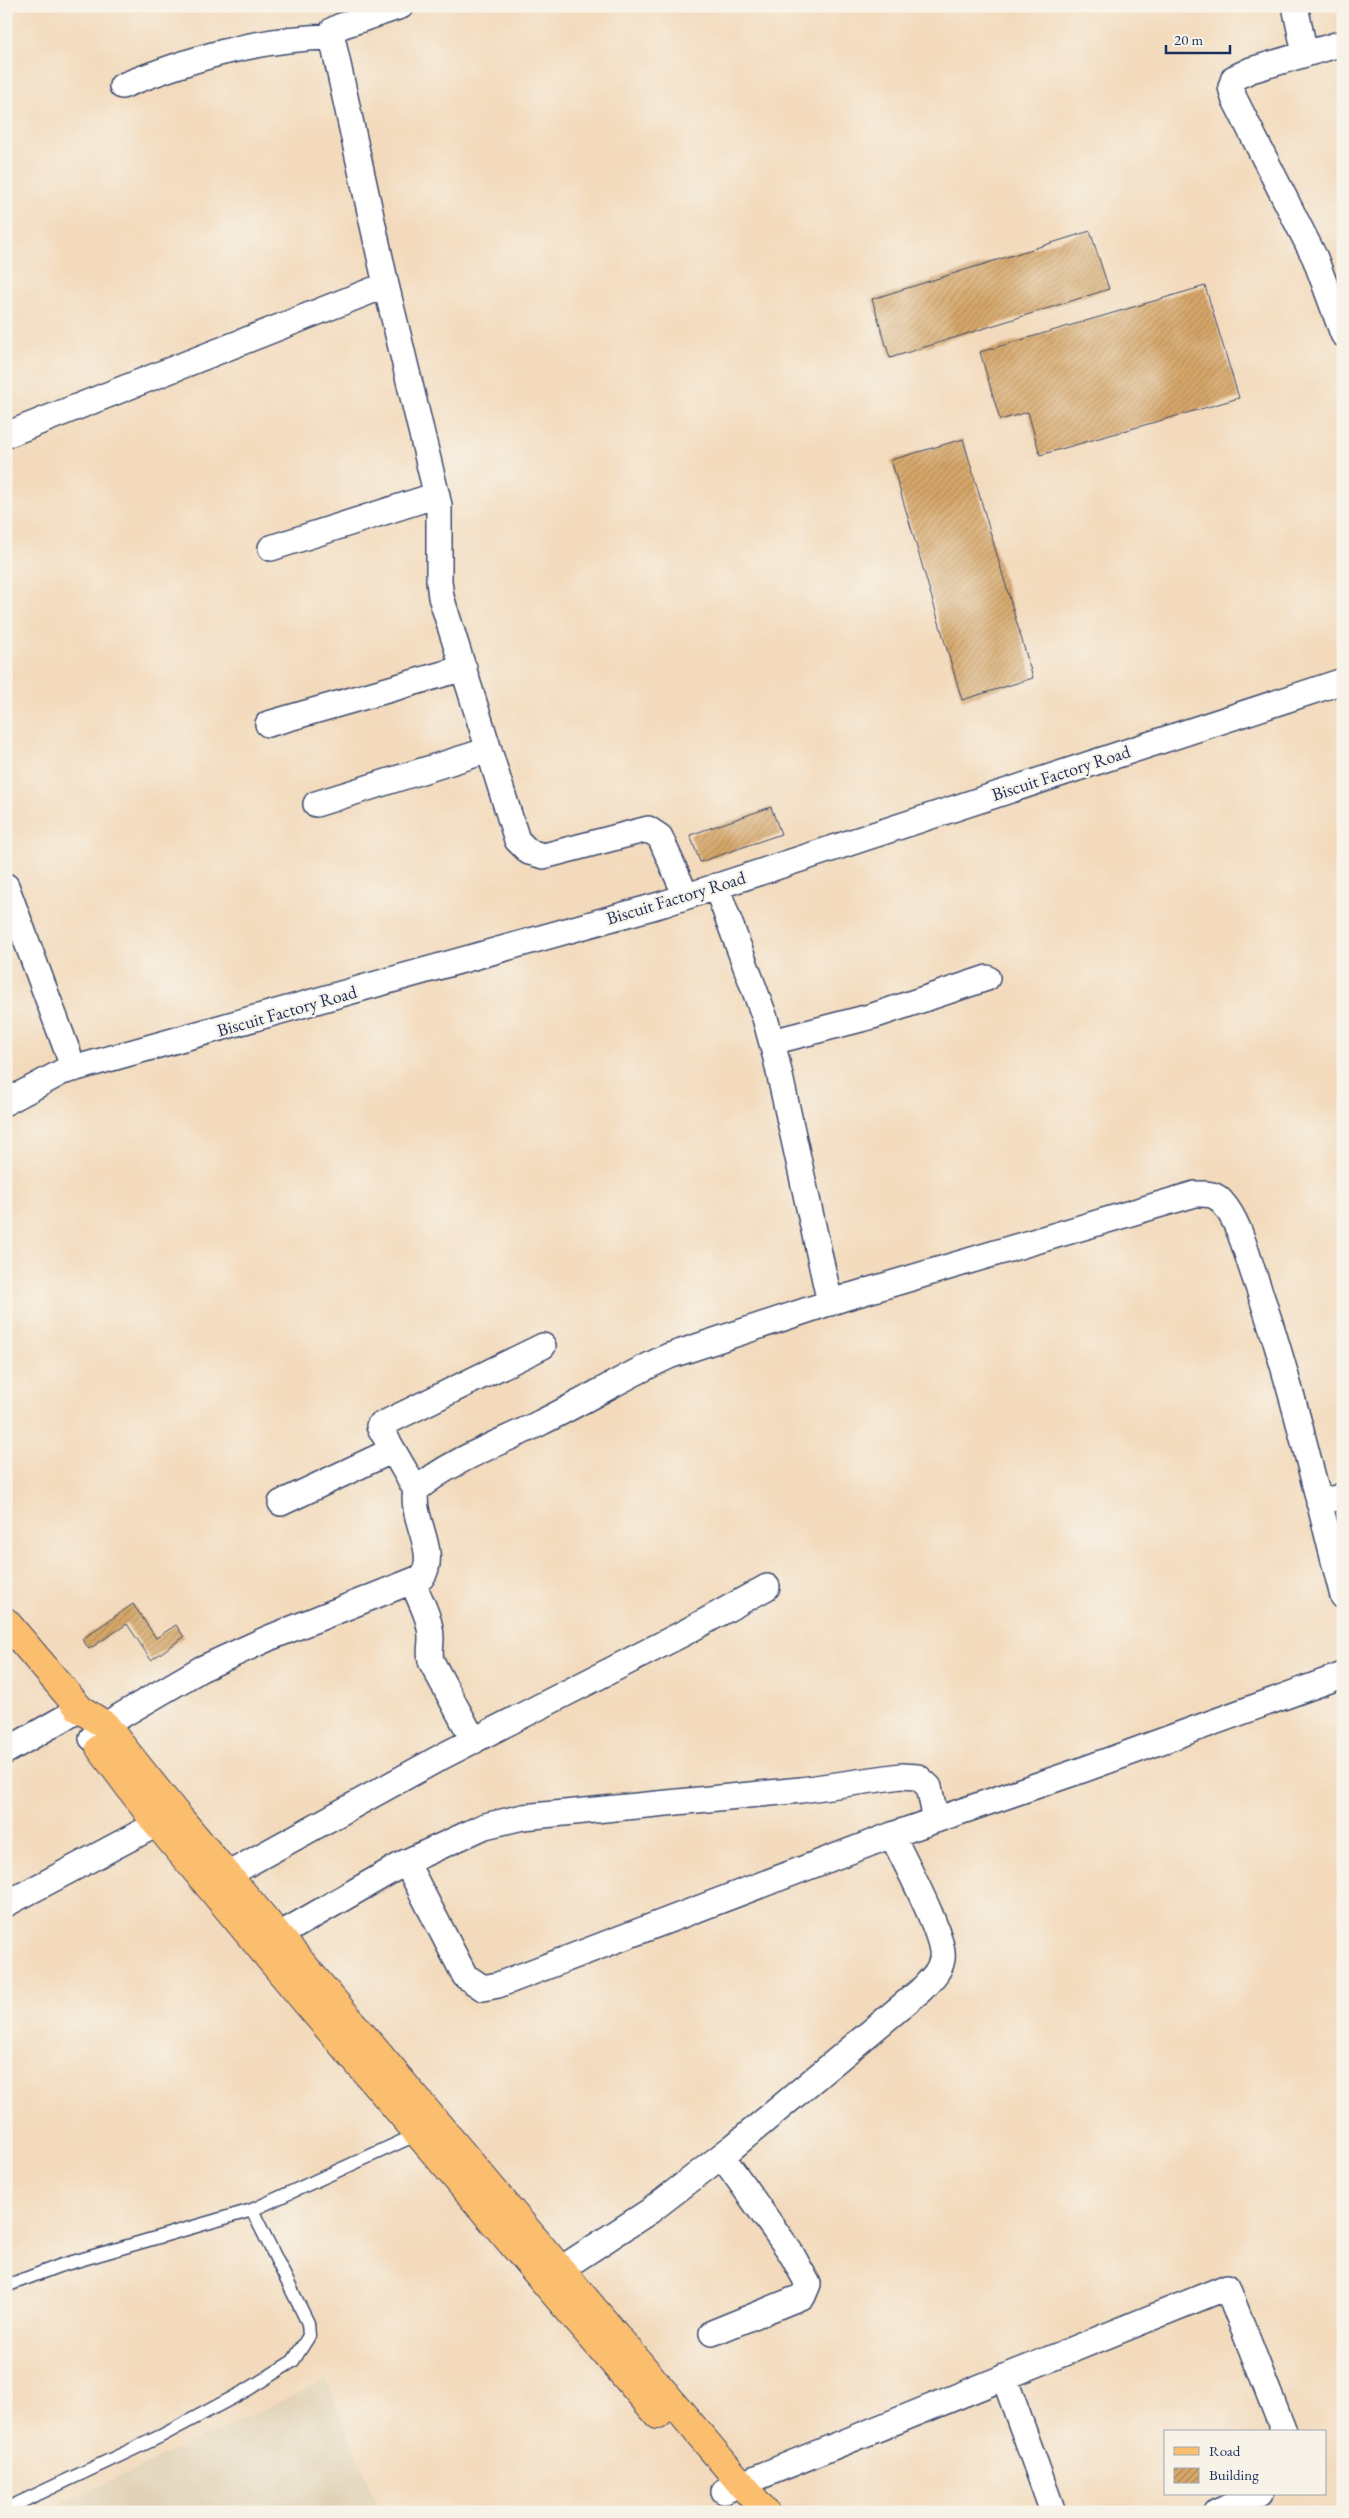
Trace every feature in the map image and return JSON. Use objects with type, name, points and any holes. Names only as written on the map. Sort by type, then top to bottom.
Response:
[{"type":"main road","points":[[6,1622],[80,1709],[166,1819],[551,2275],[732,2487],[765,2512]]},
{"type":"main road","points":[[732,2487],[742,2512]]},
{"type":"street","points":[[401,6],[341,26],[333,30],[332,37],[386,285],[437,495],[441,522],[439,581],[442,596],[517,840],[529,852],[544,856],[648,829],[660,837],[686,896]]},
{"type":"street","points":[[1295,6],[1305,54]]},
{"type":"street","points":[[122,86],[161,70],[233,49],[276,40],[332,37]]},
{"type":"street","points":[[1343,43],[1251,70],[1234,78],[1231,88],[1234,98],[1315,258],[1343,334]]},
{"type":"street","points":[[6,435],[386,285]]},
{"type":"street","points":[[271,548],[437,495]]},
{"type":"street","points":[[268,724],[464,668]]},
{"type":"street","name":"Biscuit Factory Road","points":[[6,1102],[62,1072],[686,896],[1343,682]]},
{"type":"street","points":[[316,804],[489,750]]},
{"type":"street","points":[[6,886],[74,1069]]},
{"type":"street","points":[[716,886],[772,1042],[787,1098],[830,1304]]},
{"type":"street","points":[[772,1042],[873,1016],[987,978]]},
{"type":"street","points":[[416,1490],[436,1474],[669,1356],[830,1304],[1172,1200],[1195,1194],[1211,1194],[1222,1202],[1235,1224],[1267,1312],[1343,1596]]},
{"type":"street","points":[[98,1732],[201,1669],[269,1638],[422,1577],[428,1563],[427,1550],[415,1510],[416,1490],[379,1426],[542,1346]]},
{"type":"street","points":[[281,1503],[393,1450]]},
{"type":"street","points":[[1319,1503],[1343,1496]]},
{"type":"street","points":[[412,1581],[428,1618],[431,1638],[429,1650],[431,1661],[474,1741]]},
{"type":"street","points":[[218,1880],[474,1741],[684,1633],[767,1587]]},
{"type":"street","points":[[406,1862],[465,1976],[483,1988],[498,1985],[892,1835],[1095,1765],[1343,1675]]},
{"type":"street","points":[[6,1751],[80,1709]]},
{"type":"street","points":[[269,1941],[406,1862],[485,1826],[516,1818],[801,1790],[901,1776],[918,1776],[929,1787],[936,1820]]},
{"type":"street","points":[[6,1904],[166,1819]]},
{"type":"street","points":[[551,2275],[650,2210],[722,2156],[921,1990],[938,1972],[943,1957],[932,1918],[892,1835]]},
{"type":"street","points":[[712,2333],[803,2296],[808,2284],[791,2253],[722,2156]]},
{"type":"street","points":[[732,2487],[1227,2287],[1283,2430]]},
{"type":"street","points":[[1004,2377],[1053,2512]]},
{"type":"street","points":[[1216,2512],[1255,2496]]},
{"type":"lane","points":[[6,2286],[59,2266],[252,2210],[427,2129]]},
{"type":"lane","points":[[6,2509],[161,2436],[247,2390],[293,2361],[309,2336],[308,2323],[252,2210]]},
{"type":"shaded area","points":[[326,2380],[380,2512],[44,2512]]},
{"type":"building","points":[[1090,231],[1109,289],[890,358],[872,299]]},
{"type":"building","points":[[1205,286],[1239,398],[1040,455],[1028,412],[1000,420],[980,352]]},
{"type":"building","points":[[963,439],[1033,678],[962,700],[891,460]]},
{"type":"building","points":[[771,807],[781,834],[700,862],[690,835]]},
{"type":"building","points":[[133,1604],[156,1638],[176,1625],[184,1637],[151,1660],[127,1624],[89,1649],[82,1639]]}]
